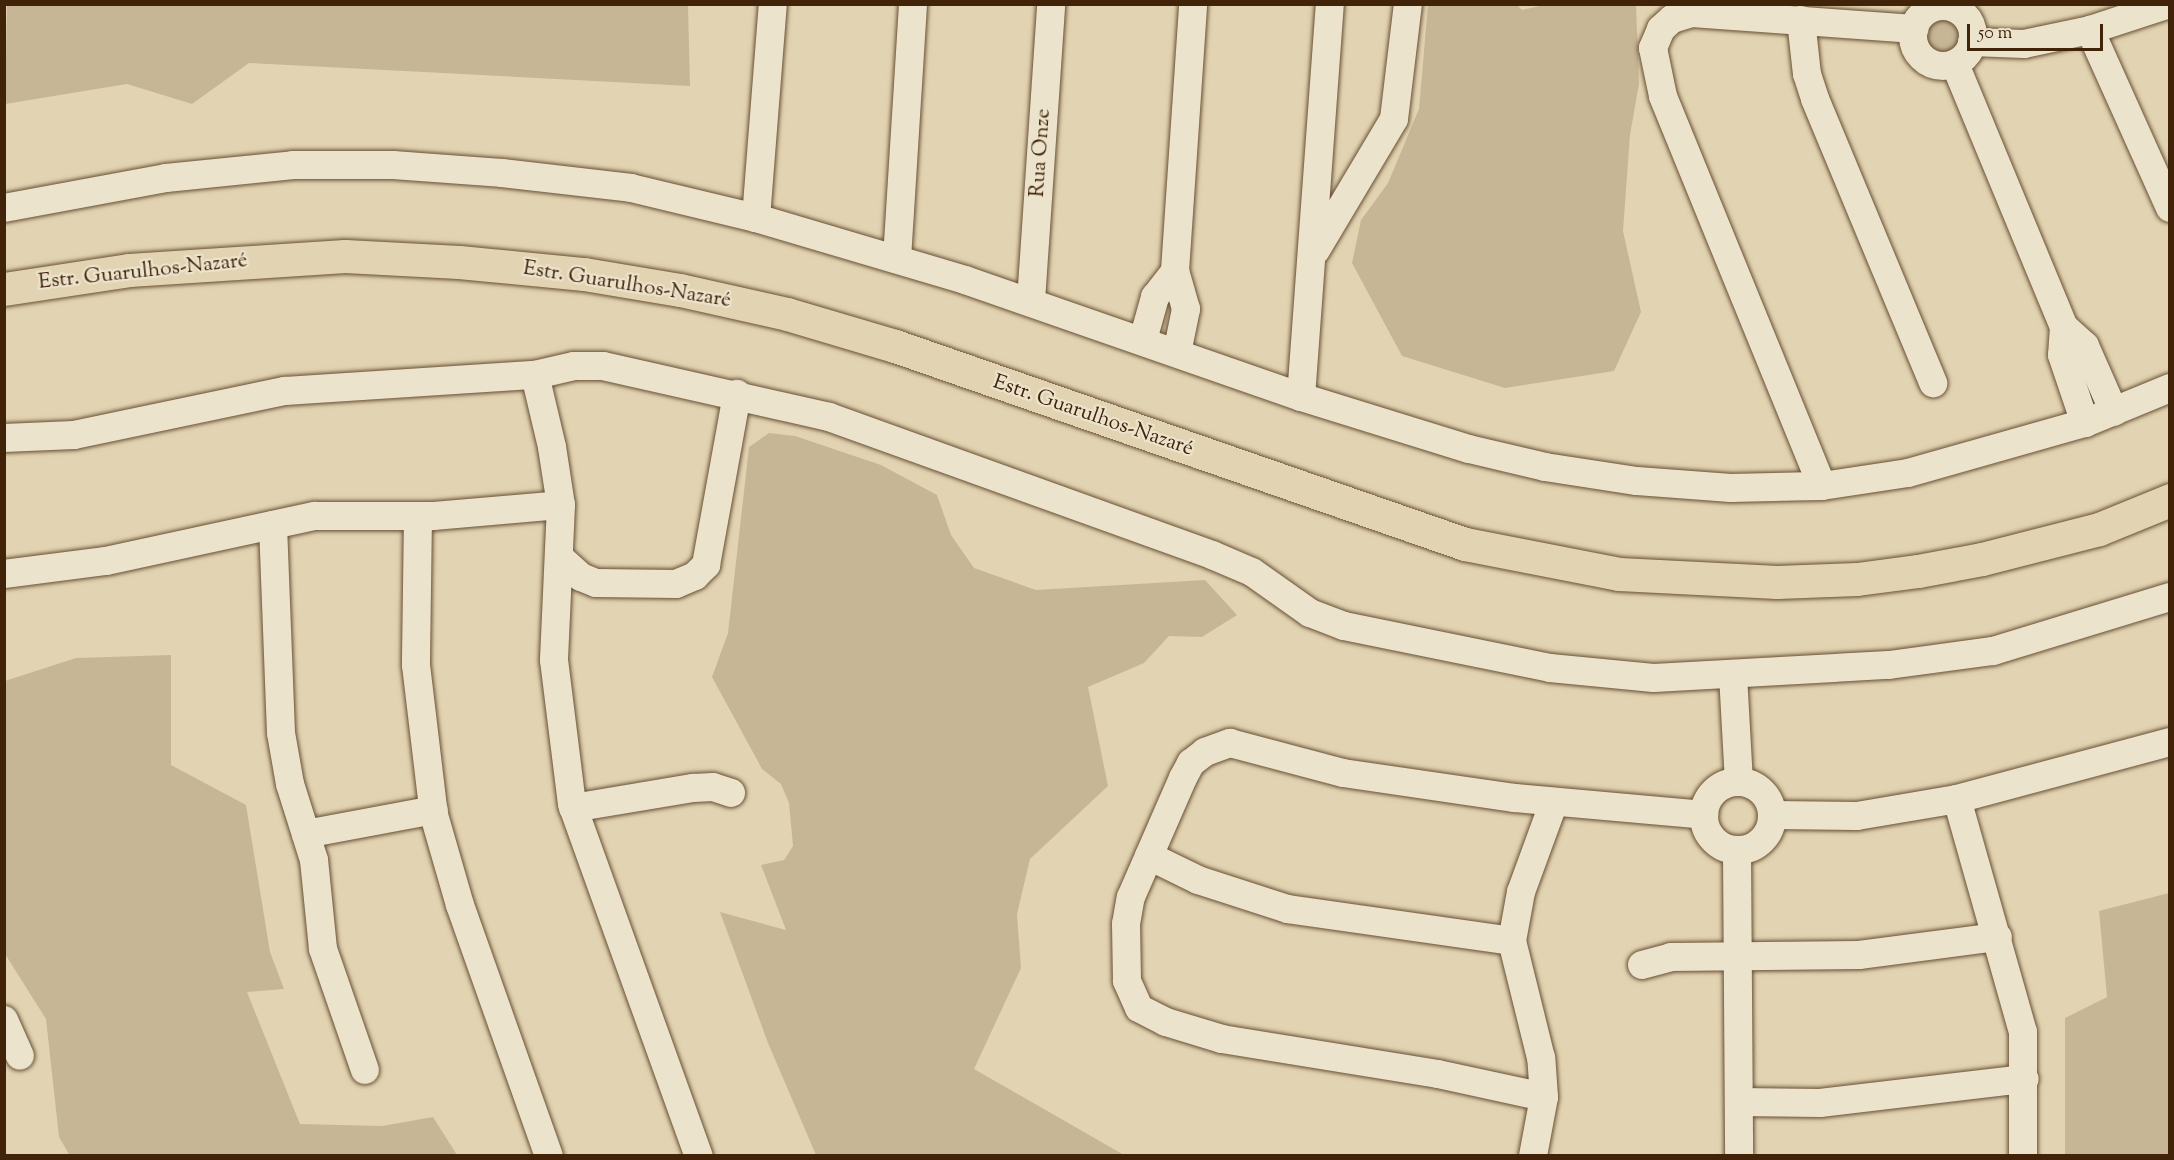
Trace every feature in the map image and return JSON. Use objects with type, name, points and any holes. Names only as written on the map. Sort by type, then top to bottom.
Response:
[{"type":"main road","name":"Estr. Guarulhos-Nazaré","points":[[4,289],[129,270],[345,256],[573,273],[680,290],[786,314],[895,346],[1465,544],[1619,574],[1777,582],[1908,572],[2031,548],[2099,529],[2169,500]]},
{"type":"street","points":[[756,218],[772,4]]},
{"type":"street","points":[[897,259],[913,4]]},
{"type":"street","name":"Rua Onze","points":[[1031,301],[1051,4]]},
{"type":"street","points":[[1177,353],[1186,309],[1175,271],[1193,4]]},
{"type":"street","points":[[1301,397],[1314,252],[1330,4]]},
{"type":"street","points":[[1314,252],[1394,119],[1408,4]]},
{"type":"street","points":[[1972,42],[2024,44],[2091,30],[2169,4]]},
{"type":"street","points":[[1934,6],[1955,8],[1964,14],[1973,32],[1972,42],[1955,64],[1936,65],[1920,56],[1914,29],[1921,15],[1934,6]]},
{"type":"street","points":[[1822,486],[1663,96],[1653,48],[1661,29],[1672,19],[1692,13],[1914,29]]},
{"type":"street","points":[[1801,20],[1807,74],[1815,99],[1933,383]]},
{"type":"street","points":[[2091,30],[2169,208]]},
{"type":"street","points":[[1955,64],[2064,327],[2085,346],[2114,412]]},
{"type":"street","points":[[4,208],[166,178],[293,165],[393,165],[579,180],[756,218],[897,259],[1031,301],[1301,397],[1469,449],[1545,467],[1637,481],[1731,488],[1822,486],[1908,473],[2085,423],[2169,387]]},
{"type":"street","points":[[1143,340],[1155,297],[1175,271]]},
{"type":"street","points":[[2064,327],[2062,355],[2085,423]]},
{"type":"street","points":[[4,438],[74,435],[285,391],[535,375],[574,366],[603,366],[737,394],[829,417],[1212,555],[1252,572],[1310,613],[1344,626],[1550,668],[1654,678],[1888,665],[1993,651],[2169,597]]},
{"type":"street","points":[[535,375],[552,447],[561,506],[554,660],[573,808],[699,1155]]},
{"type":"street","points":[[560,558],[596,584],[676,584],[695,576],[706,565],[737,394]]},
{"type":"street","points":[[4,574],[106,561],[315,516],[418,516],[561,506]]},
{"type":"street","points":[[418,516],[416,665],[434,810],[460,905],[549,1155]]},
{"type":"street","points":[[273,525],[281,733],[290,784],[314,860],[323,949],[365,1070]]},
{"type":"street","points":[[1733,675],[1739,782]]},
{"type":"street","points":[[1773,814],[1857,816],[1957,799],[2169,742]]},
{"type":"street","points":[[1544,1097],[1438,1074],[1222,1039],[1150,1015],[1139,1008],[1129,987],[1126,924],[1131,897],[1191,763],[1216,746],[1230,743],[1343,773],[1554,802],[1704,815]]},
{"type":"street","points":[[1739,782],[1758,788],[1773,814],[1763,841],[1737,851],[1717,843],[1705,825],[1704,815],[1706,804],[1719,788],[1739,782]]},
{"type":"street","points":[[573,808],[693,788],[713,787],[731,793]]},
{"type":"street","points":[[1957,799],[1998,937],[2023,1032],[2025,1079],[2023,1155]]},
{"type":"street","points":[[1533,1155],[1544,1097],[1541,1058],[1512,941],[1517,904],[1554,802]]},
{"type":"street","points":[[306,834],[434,810]]},
{"type":"street","points":[[1737,851],[1739,1155]]},
{"type":"street","points":[[1149,856],[1198,880],[1288,909],[1512,941]]},
{"type":"street","points":[[1641,965],[1671,957],[1859,955],[1998,937]]},
{"type":"street","points":[[4,1020],[21,1056]]},
{"type":"street","points":[[1739,1102],[1820,1103],[2025,1079]]},
{"type":"shaded area","points":[[7,4],[688,5],[690,86],[249,63],[192,104],[127,84],[5,104]]},
{"type":"shaded area","points":[[1549,4],[1636,5],[1639,84],[1630,135],[1623,231],[1641,312],[1614,371],[1505,388],[1402,356],[1352,263],[1361,220],[1388,183],[1419,109],[1428,5],[1517,5],[1522,10]]},
{"type":"shaded area","points":[[1945,18],[1957,24],[1963,36],[1957,48],[1945,54],[1933,48],[1927,36],[1933,24]]},
{"type":"shaded area","points":[[769,433],[795,436],[881,465],[937,495],[951,535],[974,568],[1036,590],[1205,580],[1237,615],[1202,637],[1169,636],[1144,663],[1088,687],[1108,786],[1030,859],[1017,914],[1021,968],[974,1069],[1124,1155],[816,1155],[768,1043],[720,912],[786,930],[761,865],[784,860],[793,846],[789,803],[781,784],[762,769],[712,677],[728,633],[749,447]]},
{"type":"shaded area","points":[[171,655],[171,765],[246,805],[270,952],[284,989],[247,992],[300,1124],[382,1126],[433,1117],[457,1155],[70,1156],[59,1137],[46,1019],[5,954],[5,681],[76,658]]},
{"type":"shaded area","points":[[2169,893],[2169,1155],[2065,1155],[2065,1018],[2107,997],[2099,911]]}]
